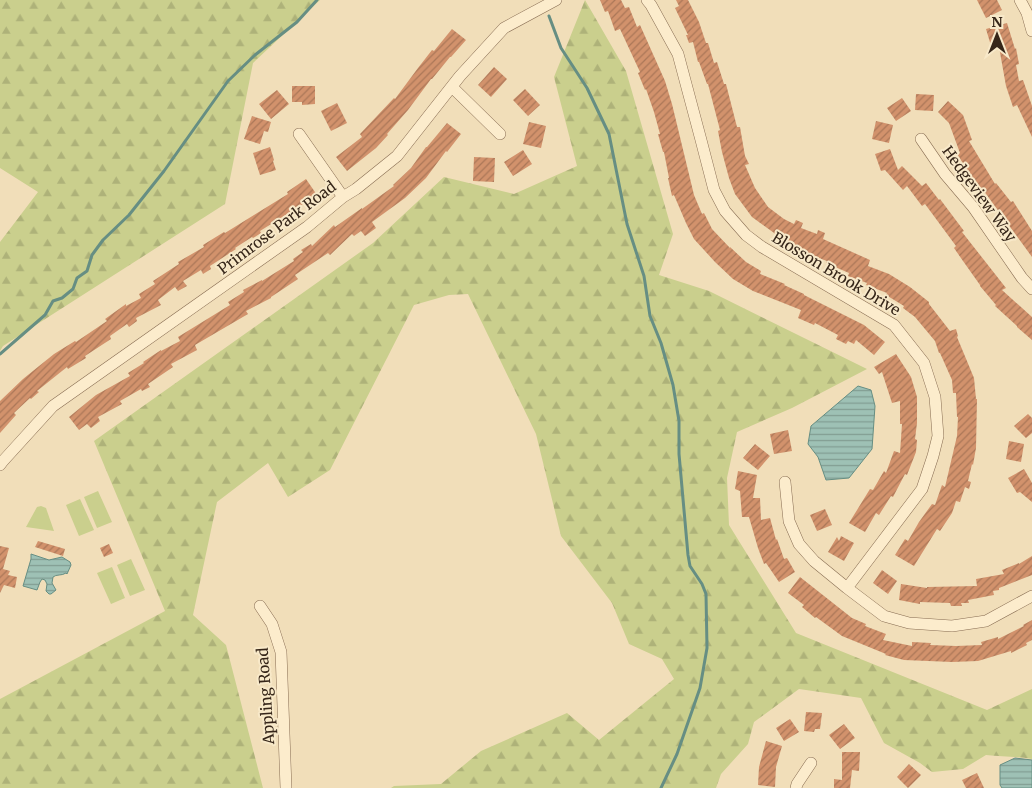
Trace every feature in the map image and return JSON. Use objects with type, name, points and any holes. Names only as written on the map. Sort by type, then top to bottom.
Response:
[{"type":"street","name":"Primrose Park Road","points":[[0,466],[53,406],[307,227],[397,156],[460,76],[504,28],[556,0]]},
{"type":"street","points":[[1020,0],[1027,13],[1032,30]]},
{"type":"street","name":"Blosson Brook Drive","points":[[650,2],[678,54],[714,190],[725,211],[746,235],[762,247],[894,325],[924,363],[935,397],[938,436],[922,489],[847,588]]},
{"type":"street","points":[[452,87],[500,134]]},
{"type":"street","points":[[299,134],[343,197]]},
{"type":"street","name":"Hedgeview Way","points":[[920,139],[945,174],[973,207],[1022,278],[1032,289]]},
{"type":"street","points":[[785,482],[788,521],[799,544],[814,561],[884,616],[909,623],[952,626],[986,621],[1032,596]]},
{"type":"street","name":"Appling Road","points":[[260,606],[272,624],[281,652],[286,788]]},
{"type":"street","points":[[796,788],[811,763]]},
{"type":"green space","points":[[0,0],[320,0],[253,63],[225,204],[3,346],[0,351],[0,242],[38,192],[0,168]]},
{"type":"green space","points":[[585,0],[626,71],[673,234],[659,275],[709,291],[867,369],[792,408],[737,432],[727,478],[729,525],[796,633],[987,710],[1032,689],[1032,759],[986,755],[963,769],[932,772],[884,743],[861,698],[799,689],[754,722],[748,744],[721,774],[716,788],[391,788],[394,786],[441,784],[481,751],[567,713],[599,740],[674,679],[662,659],[629,644],[612,603],[561,536],[536,434],[468,294],[449,295],[414,305],[330,470],[288,497],[268,463],[217,502],[193,615],[226,645],[263,788],[0,788],[0,699],[165,611],[94,441],[373,243],[444,177],[514,194],[577,166],[554,77]]},
{"type":"green space","points":[[98,491],[112,522],[97,528],[84,497]]},
{"type":"green space","points":[[80,499],[94,530],[79,536],[66,505]]},
{"type":"green space","points":[[37,507],[46,508],[54,531],[26,527]]},
{"type":"green space","points":[[131,559],[145,590],[130,596],[117,565]]},
{"type":"green space","points":[[112,567],[125,598],[111,604],[97,573]]},
{"type":"water","points":[[858,386],[871,390],[875,406],[872,449],[849,478],[826,480],[818,457],[808,444],[811,426]]},
{"type":"water","points":[[31,554],[49,560],[62,557],[70,562],[71,565],[67,574],[53,577],[52,583],[56,590],[51,594],[46,591],[47,584],[42,579],[37,590],[23,586]]},
{"type":"water","points":[[1015,758],[1032,760],[1032,788],[1002,788],[1000,785],[1000,765]]},
{"type":"building","points":[[600,0],[621,0],[625,8],[629,7],[637,27],[640,25],[665,81],[694,195],[702,214],[704,213],[712,229],[746,262],[761,271],[760,274],[785,284],[864,325],[885,342],[874,355],[856,340],[854,344],[848,341],[846,344],[836,339],[838,335],[815,323],[814,325],[798,318],[801,310],[753,291],[733,279],[694,239],[674,195],[672,196],[664,152],[658,134],[660,134],[646,89],[638,73],[640,72],[620,29],[615,31],[608,11],[605,12]]},
{"type":"building","points":[[676,0],[688,0],[699,22],[706,43],[708,43],[714,63],[717,62],[724,84],[726,84],[737,127],[740,127],[745,156],[749,164],[745,165],[755,188],[768,207],[794,224],[796,220],[803,223],[801,228],[817,234],[818,230],[825,233],[823,239],[870,260],[868,266],[889,274],[910,287],[929,302],[950,331],[956,329],[957,337],[974,378],[977,399],[976,448],[968,481],[971,482],[969,489],[965,487],[960,502],[956,501],[952,513],[940,531],[937,529],[914,566],[895,555],[905,539],[908,541],[932,504],[935,505],[942,485],[945,487],[957,436],[956,393],[953,393],[952,380],[935,341],[915,317],[903,308],[904,306],[886,295],[887,293],[848,276],[849,273],[826,263],[827,261],[802,252],[803,249],[780,239],[752,217],[735,194],[722,152],[718,131],[720,130],[708,84],[698,62],[693,42],[689,43],[686,35],[688,35],[675,8],[679,6]]},
{"type":"building","points":[[977,0],[997,0],[1002,10],[986,18]]},
{"type":"building","points":[[1007,23],[1016,48],[1019,64],[1016,65],[1019,81],[1023,80],[1032,106],[1032,137],[1017,105],[1013,107],[1006,86],[999,47],[992,49],[986,29]]},
{"type":"building","points":[[452,29],[466,40],[431,79],[388,135],[376,148],[347,171],[336,157],[362,137],[360,134],[395,99],[432,50],[434,51]]},
{"type":"building","points":[[494,67],[507,79],[491,97],[478,85]]},
{"type":"building","points":[[292,86],[315,86],[315,104],[302,105],[302,102],[292,102]]},
{"type":"building","points":[[525,89],[540,105],[528,116],[513,100]]},
{"type":"building","points":[[277,90],[289,104],[271,119],[259,104]]},
{"type":"building","points":[[916,94],[934,95],[933,111],[915,110]]},
{"type":"building","points":[[902,98],[911,111],[896,121],[887,108]]},
{"type":"building","points":[[948,101],[963,115],[972,140],[969,141],[995,184],[1011,202],[1013,201],[1032,231],[1032,257],[981,187],[979,188],[957,154],[960,153],[949,123],[938,112]]},
{"type":"building","points":[[337,103],[347,123],[331,131],[321,111]]},
{"type":"building","points":[[252,116],[271,122],[268,132],[264,131],[260,144],[244,139]]},
{"type":"building","points":[[876,121],[893,125],[889,143],[872,139]]},
{"type":"building","points":[[529,122],[546,126],[541,148],[523,144]]},
{"type":"building","points":[[447,123],[461,134],[426,178],[405,198],[372,222],[376,228],[365,236],[361,231],[354,236],[352,234],[330,255],[328,253],[295,275],[298,279],[271,298],[246,311],[248,314],[195,345],[197,350],[171,364],[173,367],[148,384],[150,387],[142,391],[141,389],[120,401],[122,404],[98,417],[100,421],[91,428],[87,424],[79,430],[69,417],[96,395],[130,376],[128,373],[143,362],[161,350],[180,341],[178,337],[230,305],[228,302],[244,292],[243,290],[262,281],[294,261],[293,259],[303,252],[301,250],[311,244],[312,246],[334,225],[335,227],[394,186]]},
{"type":"building","points":[[270,147],[276,170],[260,175],[253,153]]},
{"type":"building","points":[[890,149],[898,170],[902,166],[922,186],[926,183],[1006,288],[1002,290],[1032,317],[1032,340],[995,306],[954,248],[956,246],[925,204],[922,206],[907,186],[903,190],[885,170],[881,171],[875,154]]},
{"type":"building","points":[[523,150],[532,164],[513,176],[504,162]]},
{"type":"building","points":[[474,157],[495,158],[494,182],[473,181]]},
{"type":"building","points":[[306,179],[317,195],[260,231],[261,233],[235,248],[210,266],[211,269],[203,274],[201,270],[183,281],[187,286],[178,291],[175,287],[158,300],[161,305],[136,318],[137,321],[129,327],[127,324],[110,336],[111,339],[85,356],[86,358],[68,369],[67,367],[37,391],[39,392],[14,413],[16,415],[0,433],[0,401],[23,379],[54,354],[107,321],[105,319],[126,304],[126,306],[141,298],[139,294],[155,284],[153,281],[179,264],[178,262],[288,194],[287,192]]},
{"type":"building","points":[[896,354],[911,377],[917,397],[916,452],[907,475],[905,474],[893,497],[891,496],[879,515],[876,513],[865,532],[849,523],[870,489],[873,490],[884,471],[886,473],[894,451],[900,453],[902,424],[900,424],[900,401],[892,403],[882,372],[879,374],[874,367]]},
{"type":"building","points":[[1028,414],[1032,418],[1032,433],[1026,438],[1014,426]]},
{"type":"building","points":[[788,430],[792,451],[774,454],[770,434]]},
{"type":"building","points":[[1009,441],[1024,444],[1021,462],[1006,459]]},
{"type":"building","points":[[755,444],[770,456],[758,470],[743,458]]},
{"type":"building","points":[[1024,469],[1032,483],[1032,502],[1020,492],[1017,493],[1008,478]]},
{"type":"building","points":[[738,471],[757,475],[753,498],[760,498],[761,520],[770,518],[784,559],[787,558],[795,572],[779,582],[766,563],[764,564],[749,517],[742,517],[740,491],[735,489]]},
{"type":"building","points":[[825,509],[832,525],[817,531],[810,515]]},
{"type":"building","points":[[841,536],[854,543],[844,561],[828,552],[837,537],[839,541]]},
{"type":"building","points":[[38,541],[65,549],[63,556],[35,547]]},
{"type":"building","points":[[109,544],[113,553],[104,557],[100,548]]},
{"type":"building","points":[[0,546],[9,548],[3,569],[10,571],[8,575],[17,577],[15,588],[4,585],[0,593]]},
{"type":"building","points":[[1032,556],[1032,575],[993,591],[994,595],[968,600],[969,603],[961,603],[962,606],[951,606],[950,603],[920,602],[920,604],[899,600],[901,584],[927,588],[977,586],[976,579],[1004,574],[1002,570],[1019,564]]},
{"type":"building","points":[[882,570],[897,581],[888,594],[873,583]]},
{"type":"building","points":[[800,577],[852,618],[866,624],[865,626],[886,634],[883,640],[912,646],[912,642],[931,643],[930,645],[982,645],[981,642],[998,637],[998,639],[1032,620],[1032,640],[1026,643],[1027,645],[1011,653],[1011,651],[978,661],[904,660],[885,655],[842,636],[802,607],[804,605],[788,593]]},
{"type":"building","points":[[806,712],[822,713],[820,729],[815,729],[814,732],[804,731]]},
{"type":"building","points":[[790,719],[799,732],[784,741],[776,728]]},
{"type":"building","points":[[844,724],[855,738],[840,749],[829,735]]},
{"type":"building","points":[[766,741],[782,746],[776,767],[775,787],[758,785],[759,767]]},
{"type":"building","points":[[842,752],[860,752],[859,771],[852,770],[850,788],[834,788],[834,779],[842,780]]},
{"type":"building","points":[[909,764],[921,775],[908,788],[897,777]]},
{"type":"building","points":[[977,773],[984,788],[966,788],[962,780]]},
{"type":"waterway","points":[[0,354],[45,315],[53,301],[62,298],[73,289],[77,278],[87,271],[92,255],[103,240],[129,215],[164,171],[228,81],[255,55],[297,22],[317,0]]},
{"type":"waterway","points":[[549,16],[561,48],[587,88],[609,134],[627,224],[644,276],[650,316],[661,343],[673,385],[679,421],[679,454],[688,555],[690,566],[706,594],[707,648],[700,688],[677,754],[661,788]]}]
